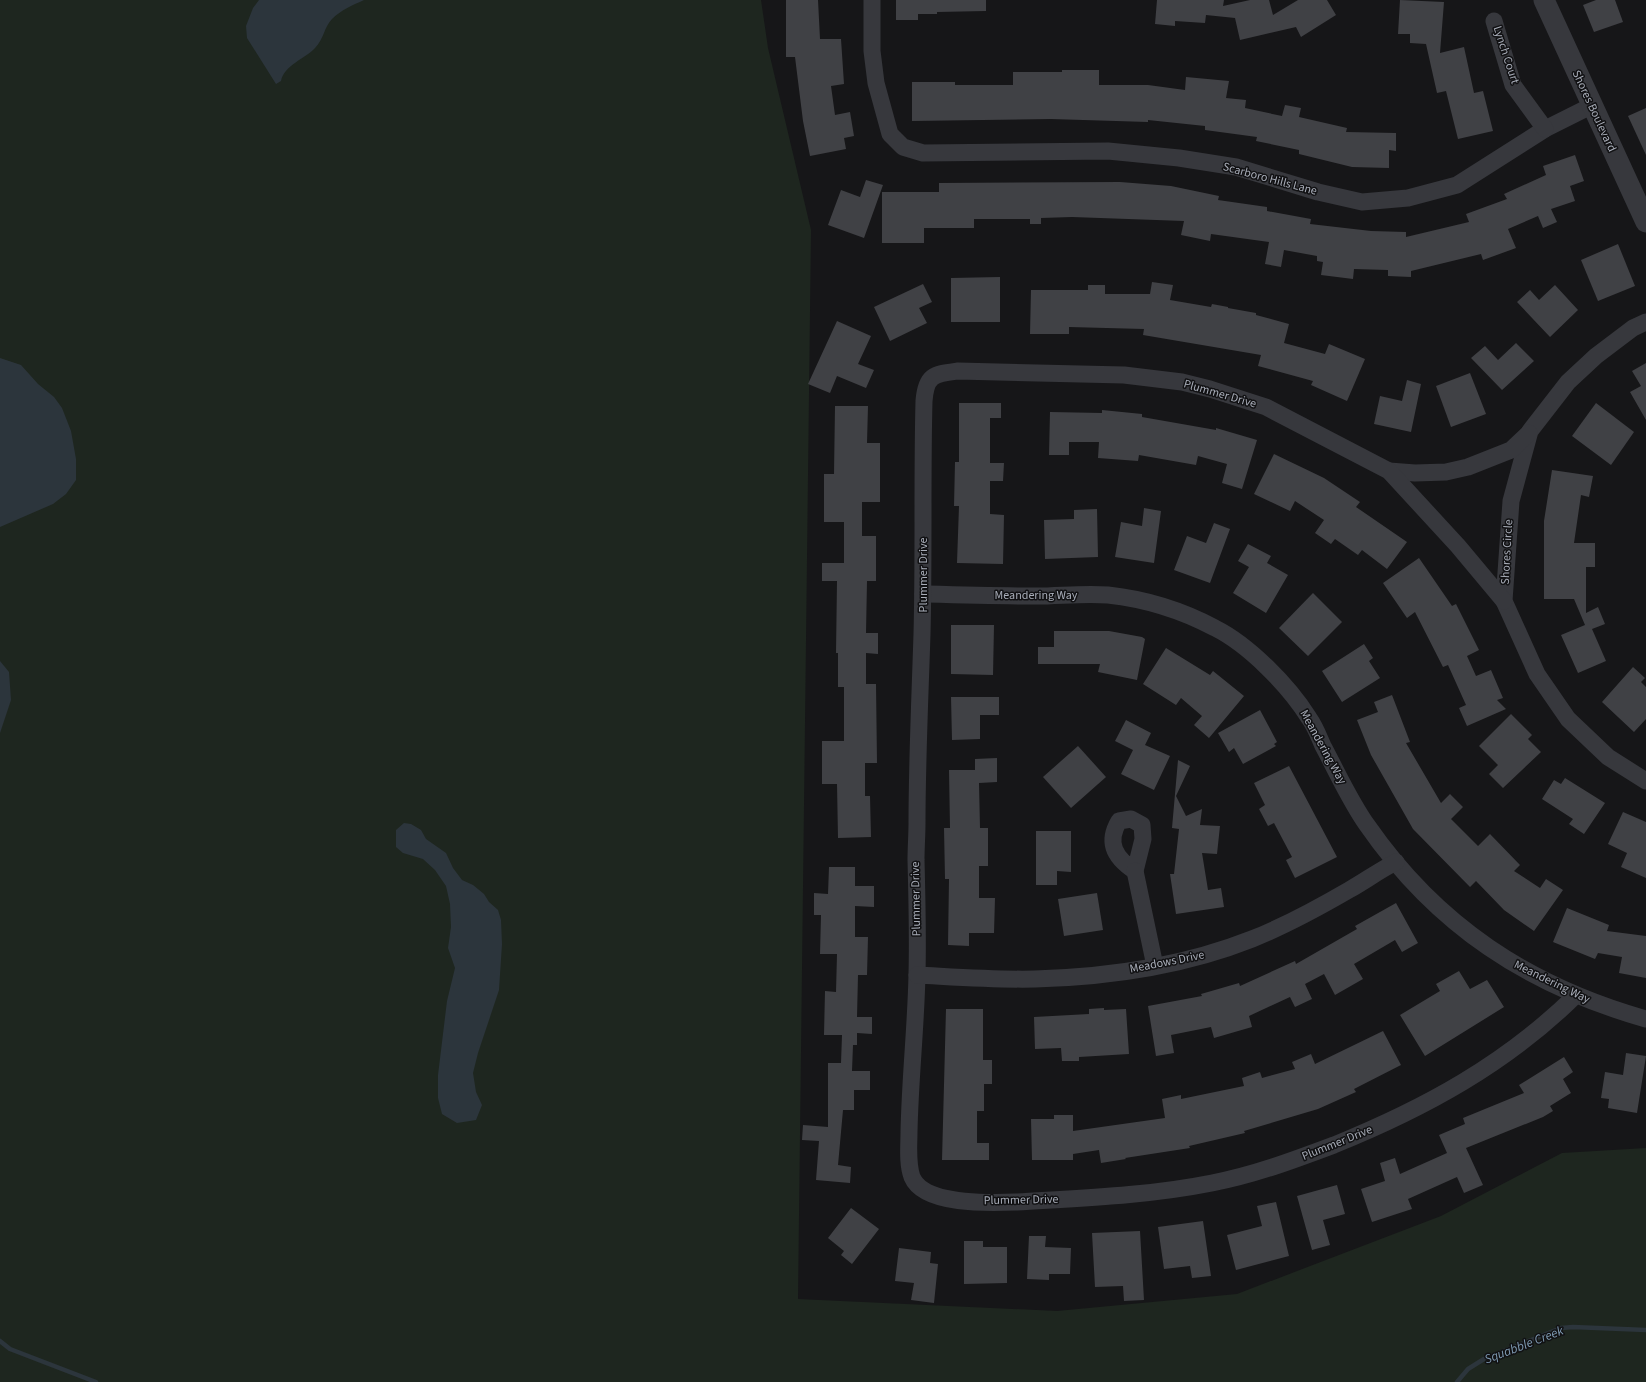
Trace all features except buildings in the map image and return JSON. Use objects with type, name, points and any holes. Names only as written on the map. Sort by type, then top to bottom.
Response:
[{"type":"street","name":"Scarboro Hills Lane","points":[[872,0],[872,51],[876,83],[890,134],[903,147],[923,153],[1108,151],[1179,158],[1236,167],[1318,192],[1362,202],[1408,198],[1457,185],[1545,129],[1591,106]]},
{"type":"street","name":"Shores Boulevard","points":[[1544,0],[1591,106],[1646,222]]},
{"type":"street","name":"Lynch Court","points":[[1494,21],[1513,85],[1545,129]]},
{"type":"street","name":"Shores Circle","points":[[1646,322],[1634,328],[1596,356],[1568,382],[1530,431],[1511,501],[1504,602],[1537,674],[1568,719],[1608,757],[1646,781]]},
{"type":"street","name":"Plummer Drive","points":[[1504,602],[1430,514],[1389,471],[1266,407],[1210,389],[1182,382],[1124,375],[958,371],[936,374],[928,380],[925,388],[924,400],[923,594],[918,732],[916,858],[917,975],[910,1088],[909,1160],[912,1176],[916,1184],[937,1197],[955,1200],[1002,1202],[1134,1195],[1214,1183],[1281,1166],[1376,1128],[1411,1112],[1453,1088],[1515,1049],[1547,1024],[1576,995]]},
{"type":"street","name":"Plummer Drive","points":[[1389,471],[1415,473],[1446,472],[1468,468],[1511,450],[1530,431]]},
{"type":"street","name":"Meandering Way","points":[[923,594],[1109,595],[1152,603],[1217,628],[1234,639],[1277,677],[1309,718],[1366,824],[1396,862],[1456,924],[1481,944],[1544,981],[1576,995],[1646,1019]]},
{"type":"street","name":"Meadows Drive","points":[[917,975],[1035,979],[1083,976],[1155,966],[1210,954],[1252,939],[1351,890],[1396,862]]},
{"type":"street","points":[[1135,871],[1155,966]]},
{"type":"shaded area","points":[[0,0],[761,0],[768,48],[811,230],[798,1299],[1057,1311],[1237,1294],[1441,1216],[1562,1153],[1646,1148],[1646,1382],[0,1382]]},
{"type":"shaded area","points":[[259,0],[364,0],[343,10],[332,19],[315,48],[290,66],[283,75],[281,81],[276,84],[247,38],[246,26],[253,8]]},
{"type":"shaded area","points":[[0,358],[21,365],[38,384],[54,397],[62,408],[71,431],[76,459],[76,480],[66,494],[53,504],[0,527]]},
{"type":"shaded area","points":[[0,661],[9,672],[11,700],[0,733]]},
{"type":"shaded area","points":[[404,823],[411,824],[421,830],[426,839],[446,853],[453,868],[462,880],[473,885],[484,894],[489,902],[498,910],[501,920],[502,944],[499,990],[478,1053],[473,1073],[476,1092],[482,1105],[476,1120],[457,1123],[442,1114],[438,1098],[438,1075],[447,1001],[455,968],[448,948],[451,927],[450,904],[446,886],[435,870],[423,859],[403,853],[396,847],[396,830]]},
{"type":"waterway","name":"Squabble Creek","points":[[1457,1382],[1468,1369],[1484,1359],[1561,1328],[1573,1327],[1646,1330]]},
{"type":"waterway","name":"Squabble Creek","points":[[0,1341],[10,1349],[96,1382]]}]
